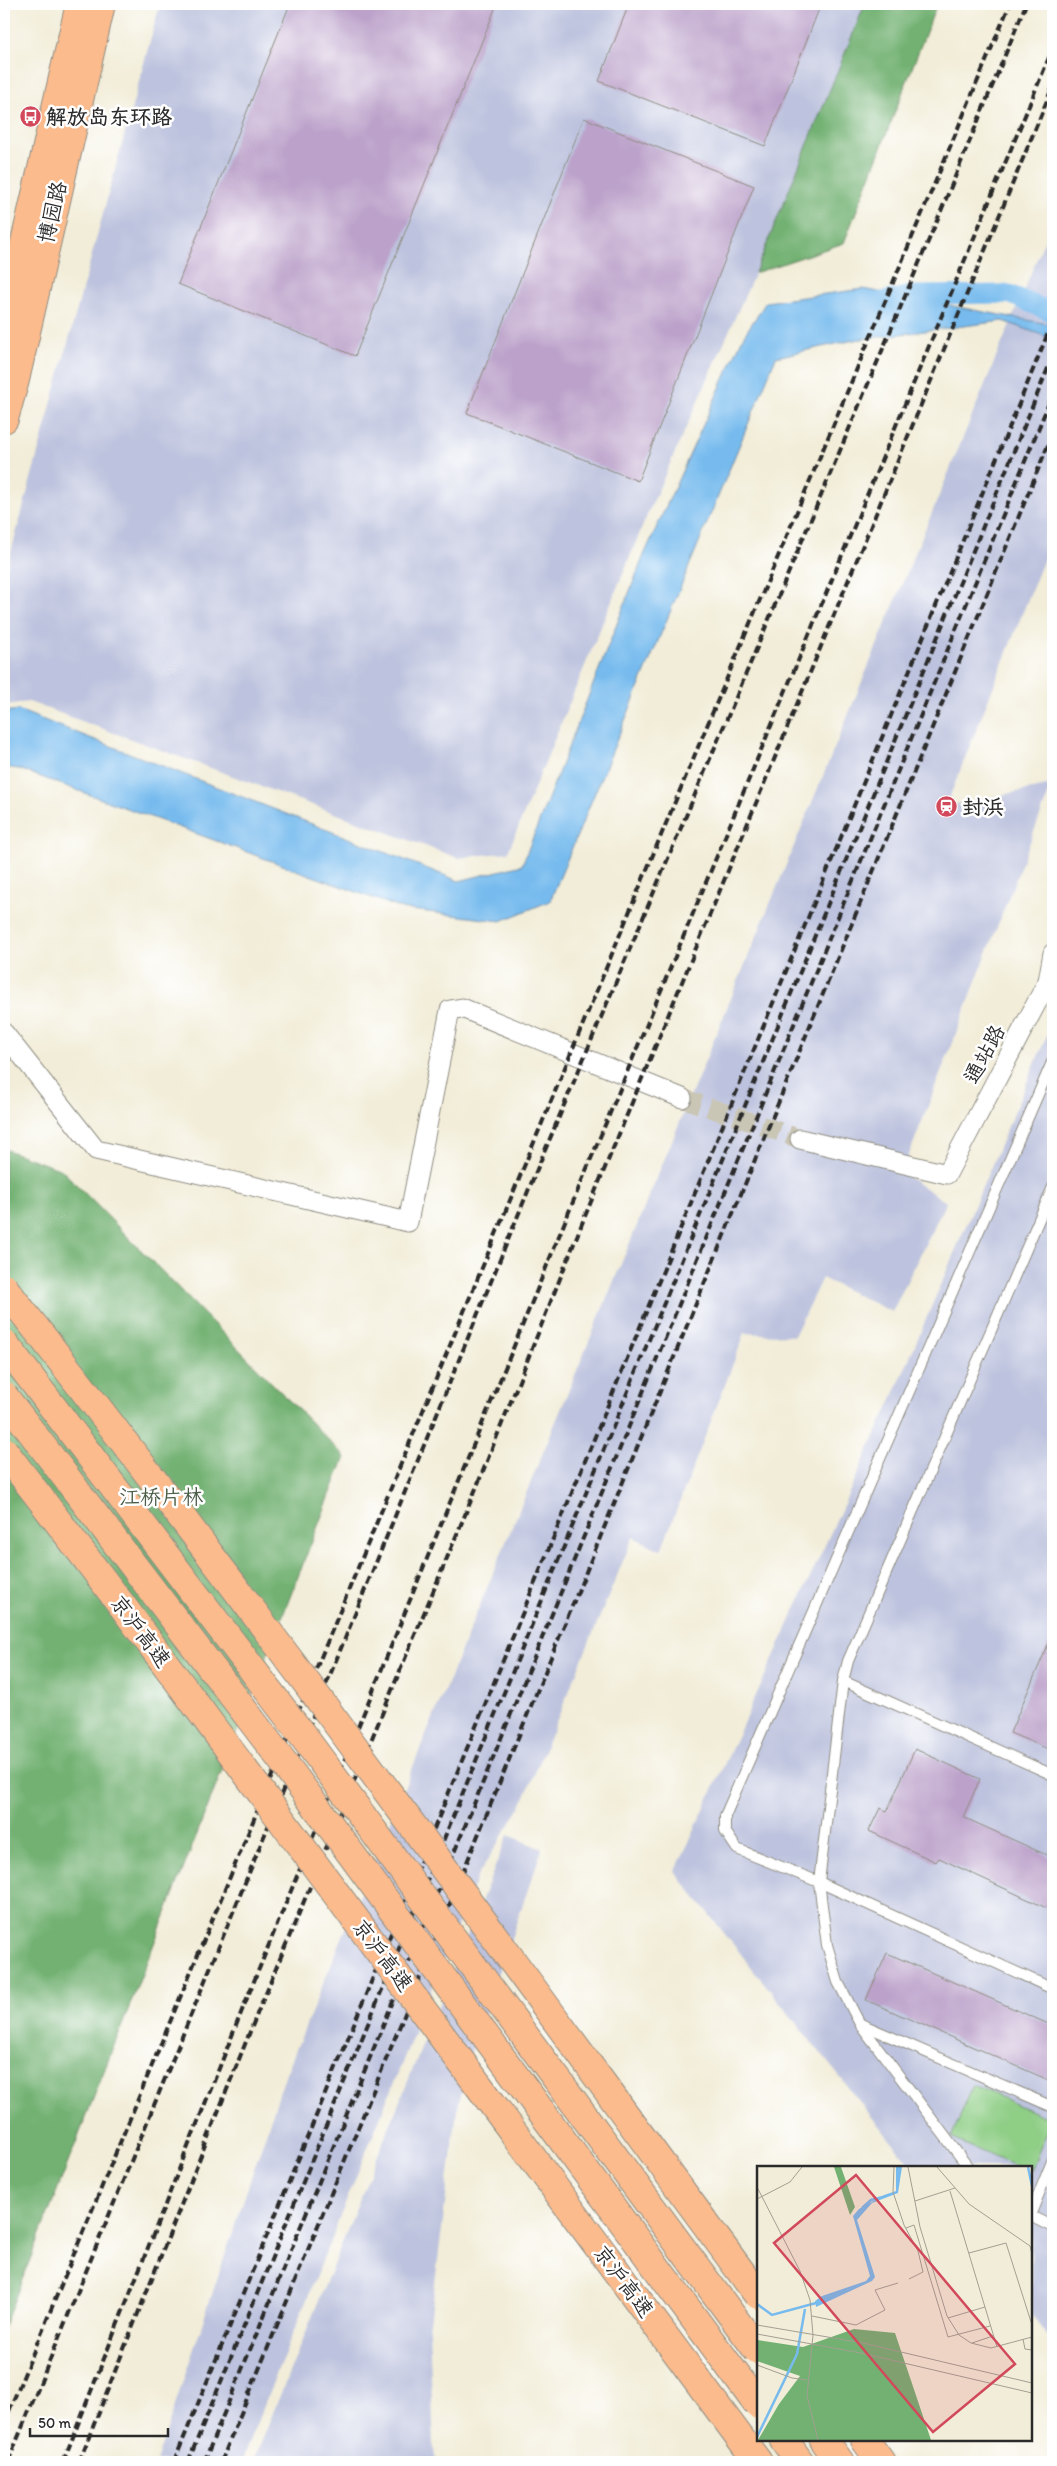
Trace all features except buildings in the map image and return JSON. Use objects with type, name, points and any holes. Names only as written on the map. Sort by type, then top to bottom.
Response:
[{"type":"main road","name":"博园路","points":[[4,333],[80,4]]},
{"type":"main road","name":"博园路","points":[[4,420],[15,380],[101,4]]},
{"type":"main road","points":[[4,1288],[201,1544],[372,1771],[757,2294]]},
{"type":"main road","points":[[4,1343],[300,1732],[757,2350]]},
{"type":"main road","name":"京沪高速","points":[[4,1396],[281,1759],[757,2405]]},
{"type":"main road","name":"京沪高速","points":[[4,1451],[322,1873],[758,2462]]},
{"type":"main road","points":[[785,2441],[800,2462]]},
{"type":"main road","points":[[825,2441],[840,2462]]},
{"type":"main road","points":[[866,2441],[881,2462]]},
{"type":"street","name":"通站路","points":[[800,1138],[947,1174],[1048,981],[1053,953]]},
{"type":"street","points":[[4,1033],[96,1150],[408,1222],[450,1010],[462,1008],[682,1098]]},
{"type":"lane","points":[[1053,1060],[725,1816],[725,1831],[737,1849],[819,1882],[1053,1989]]},
{"type":"lane","points":[[967,2166],[860,2024],[838,1982],[827,1945],[819,1882],[843,1681],[848,1661],[1053,1186]]},
{"type":"lane","points":[[843,1681],[1053,1775]]},
{"type":"lane","points":[[860,2024],[1053,2107]]},
{"type":"lane","points":[[1032,2212],[1053,2159]]},
{"type":"lane","points":[[1032,2215],[1053,2226]]},
{"type":"shaded area","points":[[160,4],[865,4],[755,273],[648,513],[508,852],[458,858],[29,702],[4,705],[4,578]]},
{"type":"shaded area","points":[[1053,220],[1053,536],[946,806],[1052,785],[902,1173],[946,1202],[892,1312],[822,1278],[794,1336],[745,1333],[661,1550],[633,1537],[522,1804],[477,1877],[241,2462],[156,2462],[285,2076]]},
{"type":"shaded area","points":[[1053,1021],[1053,2342],[1032,2315],[1032,2166],[911,2166],[675,1872],[892,1399]]},
{"type":"shaded area","points":[[508,1835],[542,1849],[470,2056],[457,2111],[429,2330],[434,2444],[437,2462],[253,2462]]},
{"type":"green space","points":[[865,4],[937,4],[844,243],[755,273]]},
{"type":"green space","name":"江桥片林","points":[[4,1149],[62,1170],[345,1457],[4,2326]]},
{"type":"green space","points":[[973,2085],[1052,2120],[1032,2168],[1032,2166],[1015,2166],[951,2138]]},
{"type":"water","points":[[863,289],[1053,325],[1053,339],[1003,321],[854,340],[776,357],[550,901],[501,921],[403,909],[19,769],[4,767],[4,712],[18,710],[459,881],[522,865],[644,555],[743,337],[766,302]]},
{"type":"waterway","points":[[877,302],[912,295],[1009,294],[1053,313]]},
{"type":"tunnel","points":[[682,1098],[800,1139]]},
{"type":"railway","points":[[4,2423],[662,833],[1010,4]]},
{"type":"railway","points":[[8,2462],[535,1174],[941,211],[1026,4]]},
{"type":"railway","points":[[63,2462],[243,2008],[568,1214],[1053,48]]},
{"type":"railway","points":[[79,2462],[257,2014],[477,1486],[583,1221],[1053,86]]},
{"type":"railway","points":[[174,2462],[1053,321]]},
{"type":"railway","points":[[188,2462],[1053,356]]},
{"type":"railway","points":[[204,2462],[1053,393]]},
{"type":"railway","points":[[221,2462],[1053,433]]},
{"type":"place","name":"解放岛东环路","points":[[30,116]]},
{"type":"place","name":"封浜","points":[[946,806]]}]
